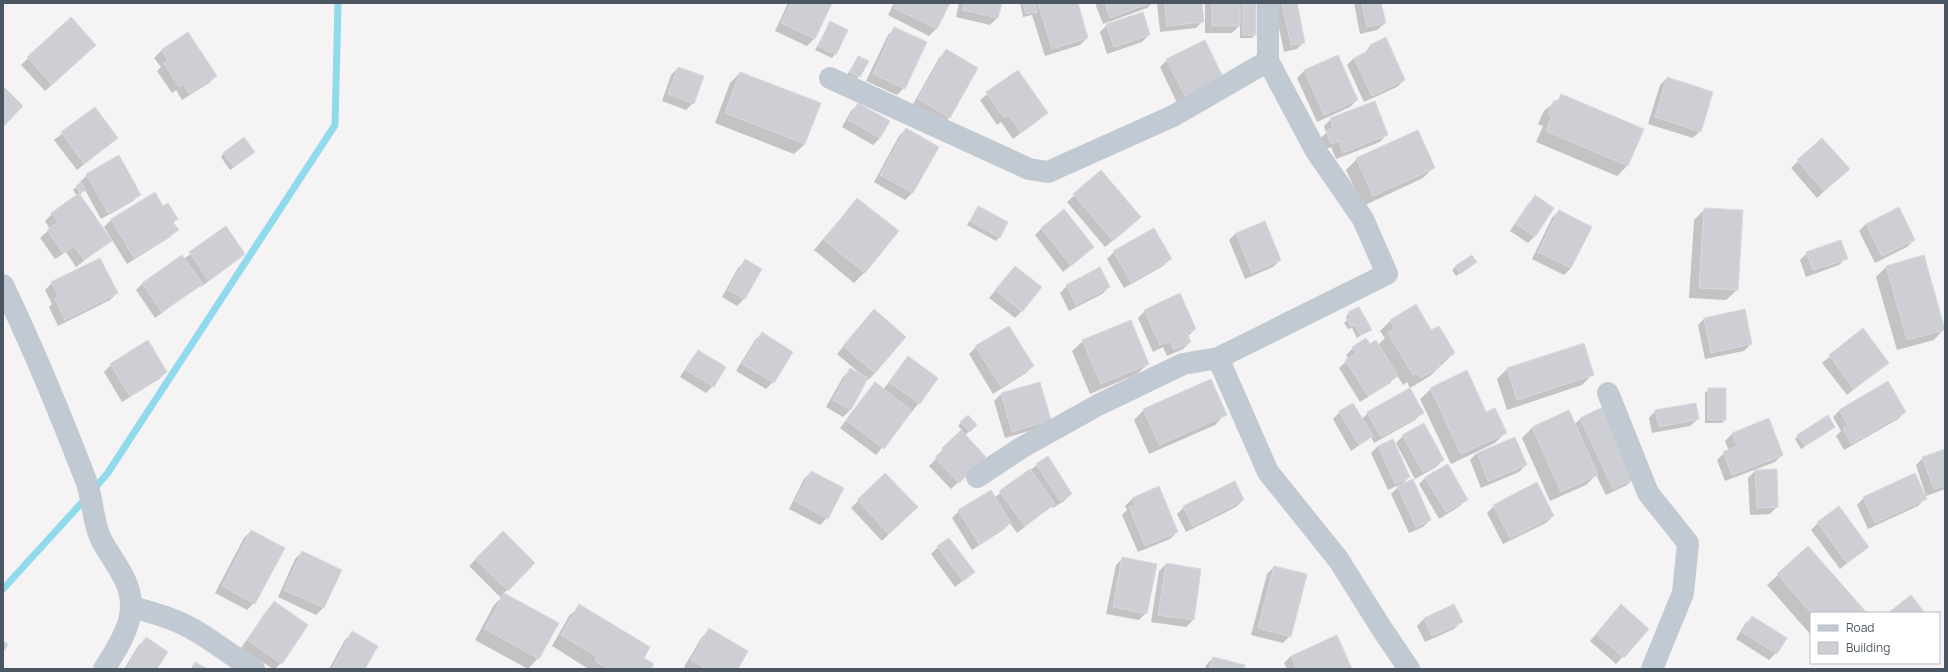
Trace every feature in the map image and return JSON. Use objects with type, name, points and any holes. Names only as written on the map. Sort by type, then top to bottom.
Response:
[{"type":"street","points":[[977,477],[1021,448],[1098,405],[1183,364],[1218,358],[1387,274],[1363,219],[1316,151],[1268,61],[1268,3]]},
{"type":"street","points":[[830,78],[1029,168],[1048,172],[1172,116],[1268,61]]},
{"type":"street","points":[[3,285],[32,347],[86,480],[100,536],[122,573],[130,592],[132,607],[128,621],[118,647],[104,669]]},
{"type":"street","points":[[1218,358],[1268,472],[1338,559],[1409,669]]},
{"type":"street","points":[[1608,393],[1648,493],[1688,543],[1684,593],[1652,669]]},
{"type":"street","points":[[132,607],[176,621],[207,638],[233,658],[254,669]]},
{"type":"building","points":[[791,3],[832,3],[815,39],[781,23]]},
{"type":"building","points":[[897,3],[950,3],[937,29],[894,8]]},
{"type":"building","points":[[964,3],[1002,3],[998,18],[963,10]]},
{"type":"building","points":[[1023,3],[1035,3],[1037,12],[1026,14]]},
{"type":"building","points":[[1038,3],[1078,3],[1088,38],[1052,49]]},
{"type":"building","points":[[1105,3],[1150,3],[1110,18]]},
{"type":"building","points":[[1165,3],[1202,3],[1204,22],[1167,26]]},
{"type":"building","points":[[1212,3],[1240,3],[1240,26],[1212,26]]},
{"type":"building","points":[[1243,3],[1256,3],[1256,35],[1243,35]]},
{"type":"building","points":[[1282,3],[1297,3],[1305,43],[1291,45]]},
{"type":"building","points":[[1362,3],[1381,3],[1386,23],[1367,27]]},
{"type":"building","points":[[1143,12],[1150,35],[1114,47],[1106,24]]},
{"type":"building","points":[[71,17],[96,45],[52,85],[27,57]]},
{"type":"building","points":[[830,21],[848,30],[836,55],[818,46]]},
{"type":"building","points":[[894,27],[927,42],[905,89],[873,74]]},
{"type":"building","points":[[188,32],[217,76],[189,94],[183,84],[179,87],[164,63],[168,60],[161,50]]},
{"type":"building","points":[[1386,37],[1405,80],[1372,96],[1354,58],[1372,49],[1370,45]]},
{"type":"building","points":[[1205,40],[1223,77],[1185,96],[1166,59]]},
{"type":"building","points":[[946,49],[978,68],[950,118],[918,99]]},
{"type":"building","points":[[1338,55],[1358,100],[1324,115],[1304,70]]},
{"type":"building","points":[[858,56],[869,61],[860,77],[850,72]]},
{"type":"building","points":[[678,67],[704,76],[694,104],[668,94]]},
{"type":"building","points":[[1018,70],[1048,113],[1021,133],[1009,115],[1004,118],[986,92]]},
{"type":"building","points":[[740,72],[821,103],[805,144],[725,113]]},
{"type":"building","points":[[1667,77],[1713,92],[1701,132],[1655,117]]},
{"type":"building","points":[[3,86],[23,106],[3,127]]},
{"type":"building","points":[[1561,94],[1644,129],[1628,166],[1546,131],[1552,115],[1548,114],[1554,100],[1558,102]]},
{"type":"building","points":[[1375,101],[1388,135],[1343,153],[1339,141],[1331,144],[1326,131],[1333,128],[1330,118]]},
{"type":"building","points":[[858,103],[890,121],[880,138],[848,120]]},
{"type":"building","points":[[95,107],[118,138],[84,164],[61,132]]},
{"type":"building","points":[[906,128],[939,147],[913,193],[880,175]]},
{"type":"building","points":[[1418,130],[1435,168],[1373,196],[1356,158]]},
{"type":"building","points":[[244,137],[255,152],[234,167],[223,153]]},
{"type":"building","points":[[1822,138],[1850,169],[1824,191],[1797,160]]},
{"type":"building","points":[[119,155],[141,195],[108,213],[86,174]]},
{"type":"building","points":[[1101,170],[1141,217],[1113,241],[1073,194]]},
{"type":"building","points":[[81,182],[86,190],[80,193],[76,186]]},
{"type":"building","points":[[155,192],[163,206],[168,203],[178,219],[173,222],[179,230],[134,258],[111,219]]},
{"type":"building","points":[[79,193],[112,241],[84,260],[74,246],[63,253],[47,230],[58,222],[51,213]]},
{"type":"building","points":[[1535,195],[1554,208],[1535,237],[1516,224]]},
{"type":"building","points":[[857,198],[899,231],[865,273],[824,240]]},
{"type":"building","points":[[978,206],[1008,222],[1000,238],[970,221]]},
{"type":"building","points":[[1899,207],[1915,240],[1882,256],[1866,224]]},
{"type":"building","points":[[1704,208],[1743,210],[1738,290],[1699,288]]},
{"type":"building","points":[[1064,209],[1094,247],[1071,266],[1041,228]]},
{"type":"building","points":[[1559,210],[1592,227],[1571,268],[1538,252]]},
{"type":"building","points":[[1265,221],[1281,260],[1252,273],[1236,233]]},
{"type":"building","points":[[226,226],[245,254],[209,281],[189,252]]},
{"type":"building","points":[[1154,228],[1172,259],[1131,282],[1113,251]]},
{"type":"building","points":[[1841,240],[1848,259],[1813,270],[1806,252]]},
{"type":"building","points":[[182,255],[203,284],[162,312],[142,283]]},
{"type":"building","points":[[1472,255],[1477,262],[1460,274],[1455,266]]},
{"type":"building","points":[[1924,255],[1945,330],[1907,340],[1886,266]]},
{"type":"building","points":[[100,258],[118,293],[65,320],[55,299],[59,297],[51,282]]},
{"type":"building","points":[[745,259],[762,269],[745,299],[728,290]]},
{"type":"building","points":[[1015,266],[1042,287],[1022,312],[995,290]]},
{"type":"building","points":[[1100,267],[1110,287],[1076,305],[1066,285]]},
{"type":"building","points":[[1180,293],[1196,329],[1187,333],[1191,342],[1174,350],[1170,341],[1160,345],[1144,310]]},
{"type":"building","points":[[1416,304],[1431,330],[1439,326],[1455,353],[1439,363],[1441,366],[1421,378],[1417,373],[1413,375],[1388,333],[1395,329],[1390,320]]},
{"type":"building","points":[[1359,307],[1372,330],[1361,335],[1355,325],[1351,327],[1347,319],[1351,317],[1348,312]]},
{"type":"building","points":[[874,309],[906,337],[875,373],[843,346]]},
{"type":"building","points":[[1745,309],[1752,344],[1711,353],[1704,318]]},
{"type":"building","points":[[1131,320],[1149,364],[1101,384],[1082,340]]},
{"type":"building","points":[[1009,326],[1034,366],[1001,387],[975,346]]},
{"type":"building","points":[[1863,328],[1889,363],[1854,389],[1829,355]]},
{"type":"building","points":[[762,332],[793,352],[774,383],[742,364]]},
{"type":"building","points":[[1366,338],[1370,344],[1376,340],[1398,376],[1368,396],[1345,360],[1356,353],[1352,347]]},
{"type":"building","points":[[148,340],[167,372],[130,396],[110,364]]},
{"type":"building","points":[[1584,343],[1594,375],[1517,400],[1507,368]]},
{"type":"building","points":[[698,350],[726,367],[714,387],[686,370]]},
{"type":"building","points":[[908,356],[938,378],[920,404],[889,382]]},
{"type":"building","points":[[850,368],[868,378],[851,410],[833,400]]},
{"type":"building","points":[[1467,370],[1486,412],[1495,408],[1507,433],[1461,454],[1430,388]]},
{"type":"building","points":[[1211,379],[1227,415],[1159,445],[1143,409]]},
{"type":"building","points":[[1888,381],[1906,412],[1851,444],[1843,428],[1848,425],[1839,410]]},
{"type":"building","points":[[875,382],[912,411],[884,449],[846,420]]},
{"type":"building","points":[[1040,382],[1051,420],[1012,432],[1001,393]]},
{"type":"building","points":[[1410,388],[1424,413],[1381,437],[1367,412]]},
{"type":"building","points":[[1708,388],[1726,388],[1726,420],[1708,420]]},
{"type":"building","points":[[1353,403],[1373,436],[1359,445],[1339,411]]},
{"type":"building","points":[[1696,403],[1699,419],[1659,427],[1655,410]]},
{"type":"building","points":[[1603,407],[1636,478],[1613,489],[1580,418]]},
{"type":"building","points":[[1569,410],[1598,475],[1561,492],[1532,427]]},
{"type":"building","points":[[968,415],[977,425],[970,432],[960,422]]},
{"type":"building","points":[[1828,415],[1835,427],[1805,446],[1797,435]]},
{"type":"building","points":[[1769,418],[1783,455],[1732,475],[1723,452],[1737,446],[1732,433]]},
{"type":"building","points":[[1424,423],[1444,460],[1423,472],[1402,435]]},
{"type":"building","points":[[961,430],[986,457],[959,483],[935,458],[943,450],[942,448]]},
{"type":"building","points":[[1515,437],[1527,465],[1488,481],[1477,453]]},
{"type":"building","points":[[1393,439],[1410,477],[1395,484],[1378,446]]},
{"type":"building","points":[[1945,449],[1945,486],[1934,489],[1922,457]]},
{"type":"building","points":[[1048,456],[1072,494],[1060,501],[1036,464]]},
{"type":"building","points":[[1448,464],[1468,500],[1446,512],[1425,477]]},
{"type":"building","points":[[1030,469],[1055,504],[1025,526],[999,491]]},
{"type":"building","points":[[1777,469],[1778,507],[1757,508],[1755,470]]},
{"type":"building","points":[[811,471],[844,488],[828,519],[795,501]]},
{"type":"building","points":[[885,473],[918,507],[889,534],[857,500]]},
{"type":"building","points":[[1915,473],[1927,499],[1875,523],[1863,497]]},
{"type":"building","points":[[1413,479],[1431,520],[1416,527],[1397,486]]},
{"type":"building","points":[[1235,481],[1244,500],[1193,526],[1183,506]]},
{"type":"building","points":[[1537,482],[1554,516],[1510,538],[1493,505]]},
{"type":"building","points":[[1159,486],[1178,532],[1145,546],[1129,507],[1135,505],[1132,498]]},
{"type":"building","points":[[991,490],[1011,523],[979,544],[958,510]]},
{"type":"building","points":[[1839,506],[1869,547],[1847,563],[1817,522]]},
{"type":"building","points":[[251,530],[285,548],[255,604],[222,586]]},
{"type":"building","points":[[503,531],[535,563],[508,591],[475,559]]},
{"type":"building","points":[[949,538],[975,572],[963,581],[937,546]]},
{"type":"building","points":[[1808,546],[1866,612],[1810,612],[1777,574]]},
{"type":"building","points":[[302,551],[342,570],[324,608],[284,590]]},
{"type":"building","points":[[1122,557],[1157,564],[1147,614],[1113,607]]},
{"type":"building","points":[[1166,563],[1201,569],[1194,620],[1158,615]]},
{"type":"building","points":[[1274,566],[1307,574],[1291,637],[1258,628]]},
{"type":"building","points":[[504,593],[559,623],[539,659],[485,629]]},
{"type":"building","points":[[1911,595],[1924,612],[1889,612]]},
{"type":"building","points":[[274,601],[308,625],[282,664],[247,640]]},
{"type":"building","points":[[579,604],[650,647],[644,658],[654,664],[651,669],[608,669],[595,661],[597,657],[561,635]]},
{"type":"building","points":[[1454,604],[1463,622],[1432,636],[1424,618]]},
{"type":"building","points":[[1621,604],[1649,629],[1624,658],[1596,634]]},
{"type":"building","points":[[1752,616],[1787,638],[1777,654],[1742,632]]},
{"type":"building","points":[[709,628],[748,651],[738,669],[706,669],[691,660]]},
{"type":"building","points":[[352,631],[378,646],[365,669],[332,669]]},
{"type":"building","points":[[1337,635],[1352,669],[1297,669],[1291,656]]},
{"type":"building","points":[[146,637],[168,652],[157,669],[126,669]]},
{"type":"building","points":[[3,641],[8,644],[3,653]]},
{"type":"building","points":[[1213,657],[1245,665],[1244,669],[1209,669]]},
{"type":"building","points":[[195,662],[208,669],[191,669]]},
{"type":"waterway","points":[[93,490],[107,474],[335,125],[338,3]]},
{"type":"waterway","points":[[3,589],[86,498]]}]
